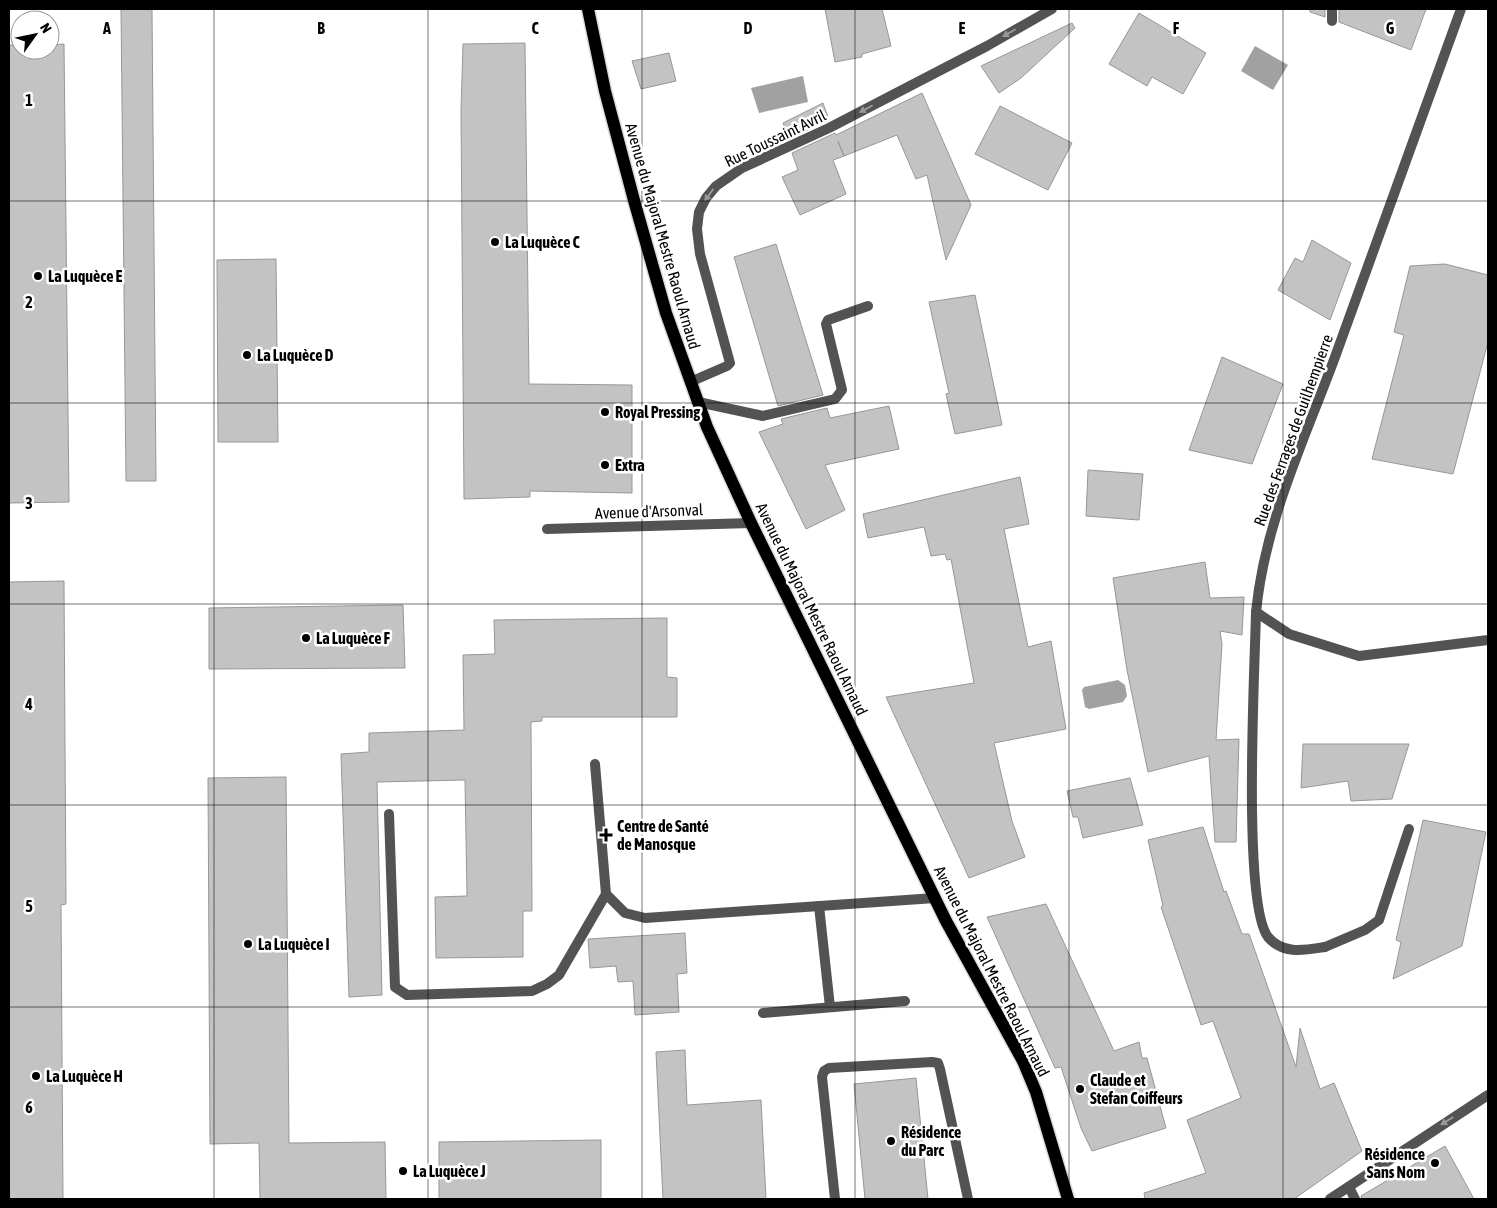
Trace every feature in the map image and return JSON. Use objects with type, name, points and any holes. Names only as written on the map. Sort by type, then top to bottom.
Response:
[{"type":"main road","name":"Avenue du Majoral Mestre Raoul Arnaud","points":[[588,9],[604,90],[635,204],[666,313],[698,402],[751,523],[935,898],[1026,1069],[1051,1138],[1068,1199]]},
{"type":"street","name":"Rue Toussaint Avril","points":[[690,382],[730,363],[700,254],[697,229],[699,212],[706,198],[716,186],[742,168],[829,128],[987,46],[1052,9]]},
{"type":"street","points":[[1332,9],[1332,21]]},
{"type":"street","name":"Rue des Ferrages de Guilhempierre","points":[[1409,829],[1379,920],[1366,930],[1325,947],[1298,951],[1286,950],[1276,945],[1267,936],[1260,912],[1252,852],[1256,612],[1264,559],[1277,508],[1335,358],[1461,9]]},
{"type":"street","points":[[698,402],[763,416],[836,399],[842,390],[826,324],[828,320],[868,306]]},
{"type":"street","name":"Avenue d'Arsonval","points":[[547,529],[751,523]]},
{"type":"street","points":[[1256,612],[1289,634],[1360,656],[1488,640]]},
{"type":"street","points":[[389,814],[395,987],[402,994],[532,990],[547,984],[559,975],[606,894],[595,764]]},
{"type":"street","points":[[606,894],[625,913],[645,918],[935,898]]},
{"type":"street","points":[[819,906],[830,1008]]},
{"type":"street","points":[[763,1013],[905,1001]]},
{"type":"street","points":[[835,1199],[822,1077],[824,1071],[829,1068],[932,1062],[938,1064],[940,1069],[968,1199]]},
{"type":"street","points":[[1330,1199],[1443,1123],[1488,1096]]},
{"type":"street","points":[[1349,1187],[1356,1199]]},
{"type":"shaded area","points":[[1255,46],[1288,65],[1273,90],[1241,71]]},
{"type":"shaded area","points":[[803,76],[808,102],[759,113],[751,88]]},
{"type":"shaded area","points":[[1118,680],[1125,685],[1127,696],[1123,702],[1089,709],[1085,707],[1082,690],[1084,687]]},
{"type":"building","points":[[121,9],[152,9],[156,481],[126,481]]},
{"type":"building","points":[[825,9],[882,9],[891,46],[862,54],[862,57],[835,62]]},
{"type":"building","points":[[1310,9],[1325,9],[1325,17],[1310,12]]},
{"type":"building","points":[[1339,9],[1426,9],[1411,50],[1339,22]]},
{"type":"building","points":[[1139,13],[1206,53],[1183,94],[1152,77],[1147,86],[1109,64]]},
{"type":"building","points":[[1072,23],[1075,28],[1021,78],[999,93],[981,66]]},
{"type":"building","name":"La Luquèce C","points":[[525,43],[529,384],[632,385],[632,493],[530,491],[530,497],[464,499],[461,111],[463,44]]},
{"type":"building","name":"La Luquèce E","points":[[60,44],[64,44],[69,502],[9,503],[9,45],[10,60],[60,60]]},
{"type":"building","points":[[669,53],[676,81],[641,89],[632,61]]},
{"type":"building","points":[[922,93],[971,205],[946,260],[927,175],[916,179],[897,135],[833,160],[846,194],[800,215],[782,177],[798,170],[792,153],[835,133],[836,135]]},
{"type":"building","points":[[823,103],[829,120],[788,139],[783,123]]},
{"type":"building","points":[[1000,106],[1072,143],[1048,190],[975,154]]},
{"type":"building","points":[[1312,240],[1351,263],[1330,320],[1278,290],[1295,258],[1303,262]]},
{"type":"building","points":[[776,244],[823,395],[778,406],[734,257]]},
{"type":"building","name":"La Luquèce D","points":[[276,259],[278,442],[218,442],[217,260]]},
{"type":"building","points":[[1445,264],[1488,275],[1488,342],[1453,474],[1372,459],[1404,335],[1394,332],[1410,266]]},
{"type":"building","points":[[975,295],[1002,425],[955,434],[946,394],[949,393],[929,302]]},
{"type":"building","points":[[1222,357],[1283,384],[1252,464],[1189,450]]},
{"type":"building","points":[[889,406],[899,449],[825,465],[845,510],[806,529],[759,432],[783,424],[781,419],[827,408],[830,418]]},
{"type":"building","points":[[1088,470],[1143,474],[1139,520],[1086,516]]},
{"type":"building","points":[[1020,477],[1029,524],[1004,529],[1028,647],[1051,641],[1066,729],[994,743],[1012,821],[1025,857],[969,878],[886,697],[974,683],[951,559],[947,560],[945,554],[931,556],[924,527],[868,538],[863,514]]},
{"type":"building","points":[[1205,562],[1210,598],[1244,597],[1242,635],[1220,631],[1222,644],[1216,740],[1239,739],[1236,842],[1215,842],[1209,756],[1148,772],[1127,670],[1113,578]]},
{"type":"building","points":[[64,581],[66,904],[61,905],[63,1199],[9,1199],[9,582]]},
{"type":"building","name":"La Luquèce F","points":[[403,605],[405,668],[209,669],[209,608]]},
{"type":"building","points":[[667,618],[667,677],[677,678],[677,717],[542,717],[542,721],[531,722],[532,911],[523,911],[523,957],[436,958],[435,897],[467,896],[465,780],[377,782],[382,995],[349,997],[341,754],[369,752],[369,733],[464,730],[463,655],[495,654],[494,620]]},
{"type":"building","points":[[1303,744],[1409,744],[1392,799],[1351,801],[1348,781],[1301,788]]},
{"type":"building","name":"La Luquèce I","points":[[286,777],[289,1143],[385,1142],[386,1199],[260,1199],[259,1143],[210,1144],[208,778]]},
{"type":"building","points":[[1130,778],[1143,825],[1083,838],[1078,817],[1073,817],[1067,791]]},
{"type":"building","points":[[1423,820],[1486,832],[1462,946],[1393,979],[1401,942],[1396,940]]},
{"type":"building","points":[[1203,827],[1224,892],[1226,891],[1242,934],[1249,934],[1296,1067],[1300,1028],[1320,1089],[1334,1083],[1362,1151],[1294,1199],[1145,1199],[1144,1193],[1206,1173],[1187,1120],[1241,1098],[1213,1021],[1201,1025],[1161,907],[1163,906],[1148,840]]},
{"type":"building","points":[[1046,904],[1114,1051],[1139,1042],[1142,1058],[1147,1058],[1166,1128],[1092,1151],[1081,1128],[1061,1067],[1055,1068],[987,917]]},
{"type":"building","points":[[685,933],[687,973],[677,974],[679,1012],[635,1015],[633,981],[618,982],[616,966],[590,968],[588,939]]},
{"type":"building","points":[[685,1050],[687,1105],[761,1100],[766,1199],[663,1199],[656,1052]]},
{"type":"building","name":"Résidence du Parc","points":[[916,1078],[928,1199],[865,1199],[854,1084]]},
{"type":"building","points":[[601,1140],[601,1199],[439,1199],[439,1142]]},
{"type":"building","name":"Résidence Sans Nom","points":[[1445,1146],[1474,1199],[1362,1199],[1361,1196]]},
{"type":"place","name":"La Luquèce C","points":[[495,242]]},
{"type":"place","name":"La Luquèce E","points":[[38,276]]},
{"type":"place","name":"La Luquèce D","points":[[247,355]]},
{"type":"place","name":"Royal Pressing","points":[[605,412]]},
{"type":"place","name":"Extra","points":[[605,465]]},
{"type":"place","name":"La Luquèce F","points":[[306,638]]},
{"type":"place","name":"Centre de Santé de Manosque","points":[[606,835]]},
{"type":"place","name":"La Luquèce I","points":[[248,944]]},
{"type":"place","name":"La Luquèce H","points":[[36,1076]]},
{"type":"place","name":"Claude et Stefan Coiffeurs","points":[[1080,1089]]},
{"type":"place","name":"Résidence du Parc","points":[[891,1141]]},
{"type":"place","name":"Résidence Sans Nom","points":[[1435,1163]]},
{"type":"place","name":"La Luquèce J","points":[[403,1171]]}]
